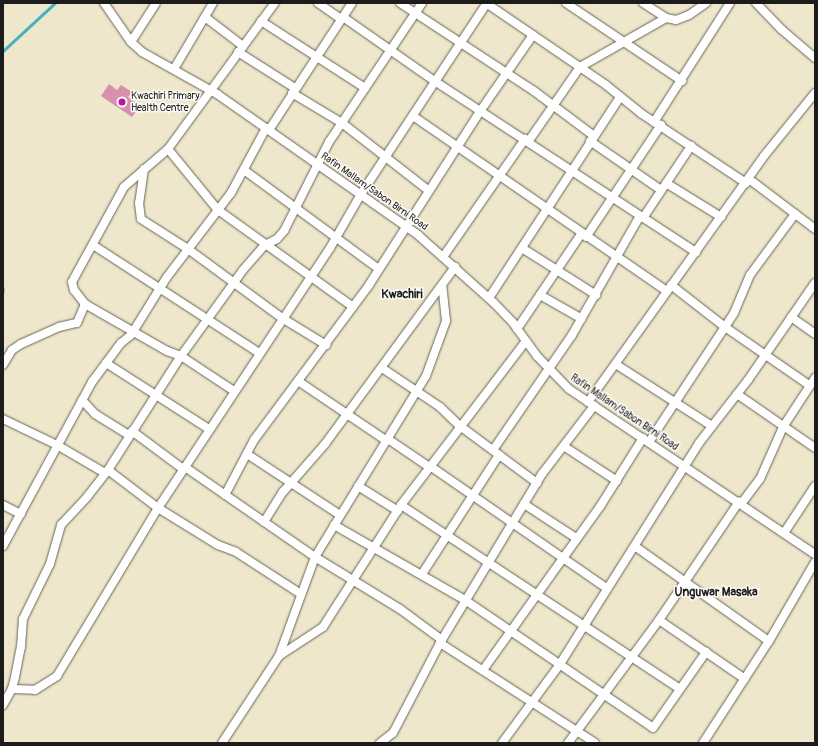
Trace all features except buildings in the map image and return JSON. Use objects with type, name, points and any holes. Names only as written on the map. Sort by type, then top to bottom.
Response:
[{"type":"street","name":"Rafin Mallam/Sabon Birni Road","points":[[104,3],[130,42],[142,52],[211,90],[407,226],[489,298],[517,329],[548,369],[591,404],[812,552]]},
{"type":"street","points":[[130,42],[156,3]]},
{"type":"street","points":[[174,69],[213,3]]},
{"type":"street","points":[[234,391],[181,356],[167,352],[134,331],[85,304],[74,290],[72,282],[124,187],[168,150],[275,3]]},
{"type":"street","points":[[318,3],[696,252]]},
{"type":"street","points":[[3,546],[82,400],[106,363],[134,331],[161,287],[188,249],[231,193],[268,129],[352,3]]},
{"type":"street","points":[[400,3],[462,43],[554,106],[592,139],[631,169],[721,217]]},
{"type":"street","points":[[3,705],[12,690],[21,647],[23,619],[50,564],[58,530],[107,471],[181,356],[233,284],[265,245],[277,239],[284,231],[317,164],[342,123],[422,3]]},
{"type":"street","points":[[12,690],[35,690],[57,676],[158,508],[282,318],[312,275],[336,238],[361,194],[414,116],[487,3],[580,67],[657,124],[748,181],[815,229]]},
{"type":"street","points":[[566,3],[682,81]]},
{"type":"street","points":[[643,3],[666,18]]},
{"type":"street","points":[[443,257],[527,140],[554,106],[580,67],[666,18],[683,18],[706,3]]},
{"type":"street","points":[[517,329],[556,270],[612,198],[631,169],[682,81],[730,3]]},
{"type":"street","points":[[756,3],[781,29],[815,58]]},
{"type":"street","points":[[205,17],[241,49],[293,90],[342,123],[430,191]]},
{"type":"street","points":[[261,21],[315,58],[365,88]]},
{"type":"street","points":[[225,495],[247,454],[277,407],[326,345],[380,269],[481,110],[533,35]]},
{"type":"street","points":[[380,743],[393,733],[441,641],[537,483],[565,447],[591,404],[669,288],[815,93]]},
{"type":"street","points":[[489,298],[620,97]]},
{"type":"street","points":[[414,116],[616,258],[669,288],[764,356],[812,383],[783,426],[760,479],[740,503],[659,620],[568,743]]},
{"type":"street","points":[[422,574],[472,495],[496,452],[548,369],[582,319],[616,258],[642,217],[691,146]]},
{"type":"street","points":[[168,150],[218,210],[265,245],[312,275],[353,307]]},
{"type":"street","points":[[144,169],[139,203],[141,219],[188,249],[233,284],[282,318],[326,345]]},
{"type":"street","points":[[244,170],[296,206],[336,238],[380,269]]},
{"type":"street","points":[[483,670],[512,631],[561,557],[674,403],[740,303],[750,275],[795,214]]},
{"type":"street","points":[[93,245],[161,287],[207,320],[259,353]]},
{"type":"street","points":[[522,248],[596,295]]},
{"type":"street","points":[[264,522],[290,484],[325,444],[348,414],[455,267]]},
{"type":"street","points":[[502,743],[560,664],[606,588],[636,547],[685,466],[712,426],[737,394],[815,283]]},
{"type":"street","points":[[222,743],[279,656],[314,557],[418,392],[446,321],[442,285]]},
{"type":"street","points":[[540,295],[582,319]]},
{"type":"street","points":[[3,366],[12,350],[21,344],[59,327],[77,323],[85,304]]},
{"type":"street","points":[[791,317],[815,334]]},
{"type":"street","points":[[279,656],[323,627],[352,582],[372,547],[460,426],[526,341]]},
{"type":"street","points":[[106,363],[209,429]]},
{"type":"street","points":[[617,365],[712,426]]},
{"type":"street","points":[[382,368],[440,406],[460,426],[537,483]]},
{"type":"street","points":[[298,381],[472,495],[606,588]]},
{"type":"street","points":[[737,394],[815,448]]},
{"type":"street","points":[[82,400],[95,414],[131,433],[352,582],[400,609],[441,641],[483,670],[595,743]]},
{"type":"street","points":[[3,419],[107,471],[158,508],[218,545],[236,552],[301,594]]},
{"type":"street","points":[[565,447],[617,481]]},
{"type":"street","points":[[247,454],[290,484],[340,515]]},
{"type":"street","points":[[358,486],[446,534],[538,593],[680,689]]},
{"type":"street","points":[[784,533],[815,486]]},
{"type":"street","points":[[524,504],[576,538]]},
{"type":"street","points":[[3,505],[21,514]]},
{"type":"street","points":[[334,525],[465,600],[653,728],[706,652]]},
{"type":"street","points":[[812,552],[815,543]]},
{"type":"street","points":[[636,547],[769,641]]},
{"type":"street","points":[[703,743],[746,679],[815,562]]},
{"type":"street","points":[[659,620],[746,679]]},
{"type":"waterway","points":[[3,51],[55,3]]},
{"type":"place","name":"Kwachiri Primary Health Centre","points":[[122,102]]},
{"type":"district","name":"Kwachiri","points":[[402,295]]},
{"type":"district","name":"Unguwar Masaka","points":[[716,593]]}]
